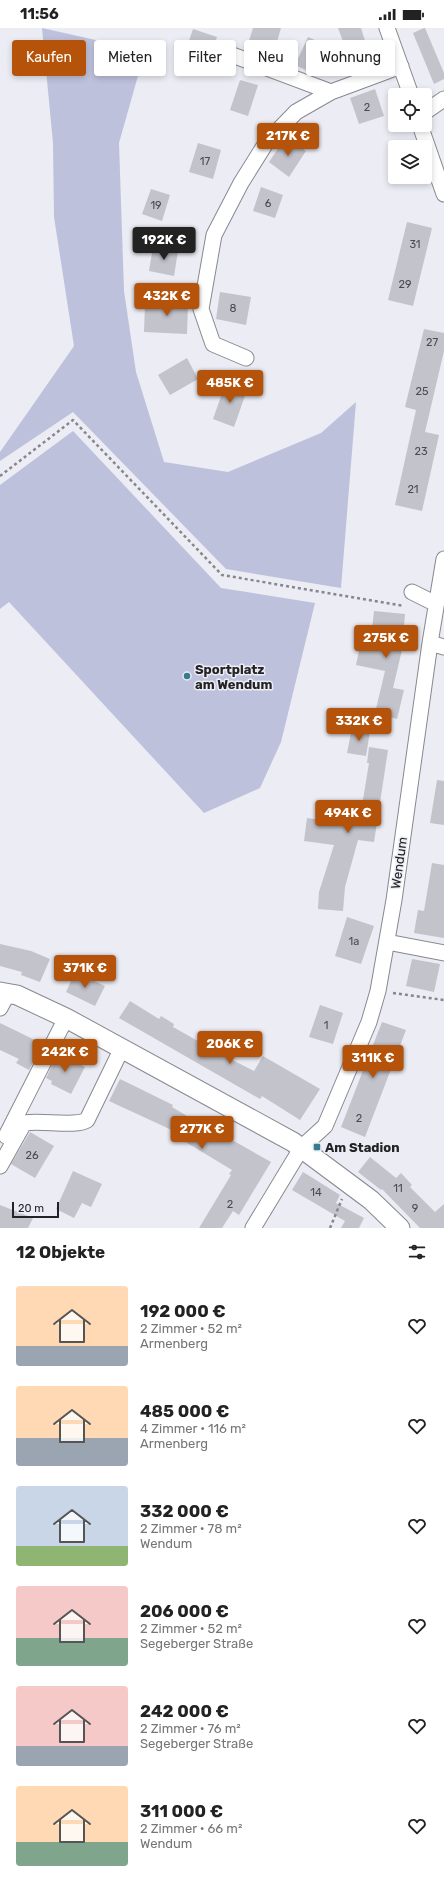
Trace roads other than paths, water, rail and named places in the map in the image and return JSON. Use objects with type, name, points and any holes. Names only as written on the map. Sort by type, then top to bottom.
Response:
[{"type":"main road","points":[[3,997],[17,995],[66,1018],[302,1148],[371,1200],[400,1228]]},
{"type":"street","points":[[387,28],[409,88]]},
{"type":"street","points":[[236,56],[331,92]]},
{"type":"street","points":[[246,358],[213,344],[201,309],[214,235],[241,183],[266,143],[296,112],[331,92],[401,66]]},
{"type":"street","points":[[432,107],[444,99]]},
{"type":"street","points":[[422,132],[444,194]]},
{"type":"street","name":"Wendum","points":[[302,1148],[324,1126],[369,1022],[378,991],[435,608],[444,559]]},
{"type":"street","points":[[412,592],[435,608]]},
{"type":"street","points":[[430,643],[444,647]]},
{"type":"street","points":[[386,942],[444,953]]},
{"type":"street","points":[[0,1147],[66,1018]]},
{"type":"street","points":[[0,1166],[23,1125],[26,1123],[84,1122],[122,1048]]},
{"type":"street","points":[[253,1228],[302,1148]]},
{"type":"place","name":"Sportplatz am Wendum","points":[[187,676]]},
{"type":"place","name":"Am Stadion","points":[[317,1147]]}]
